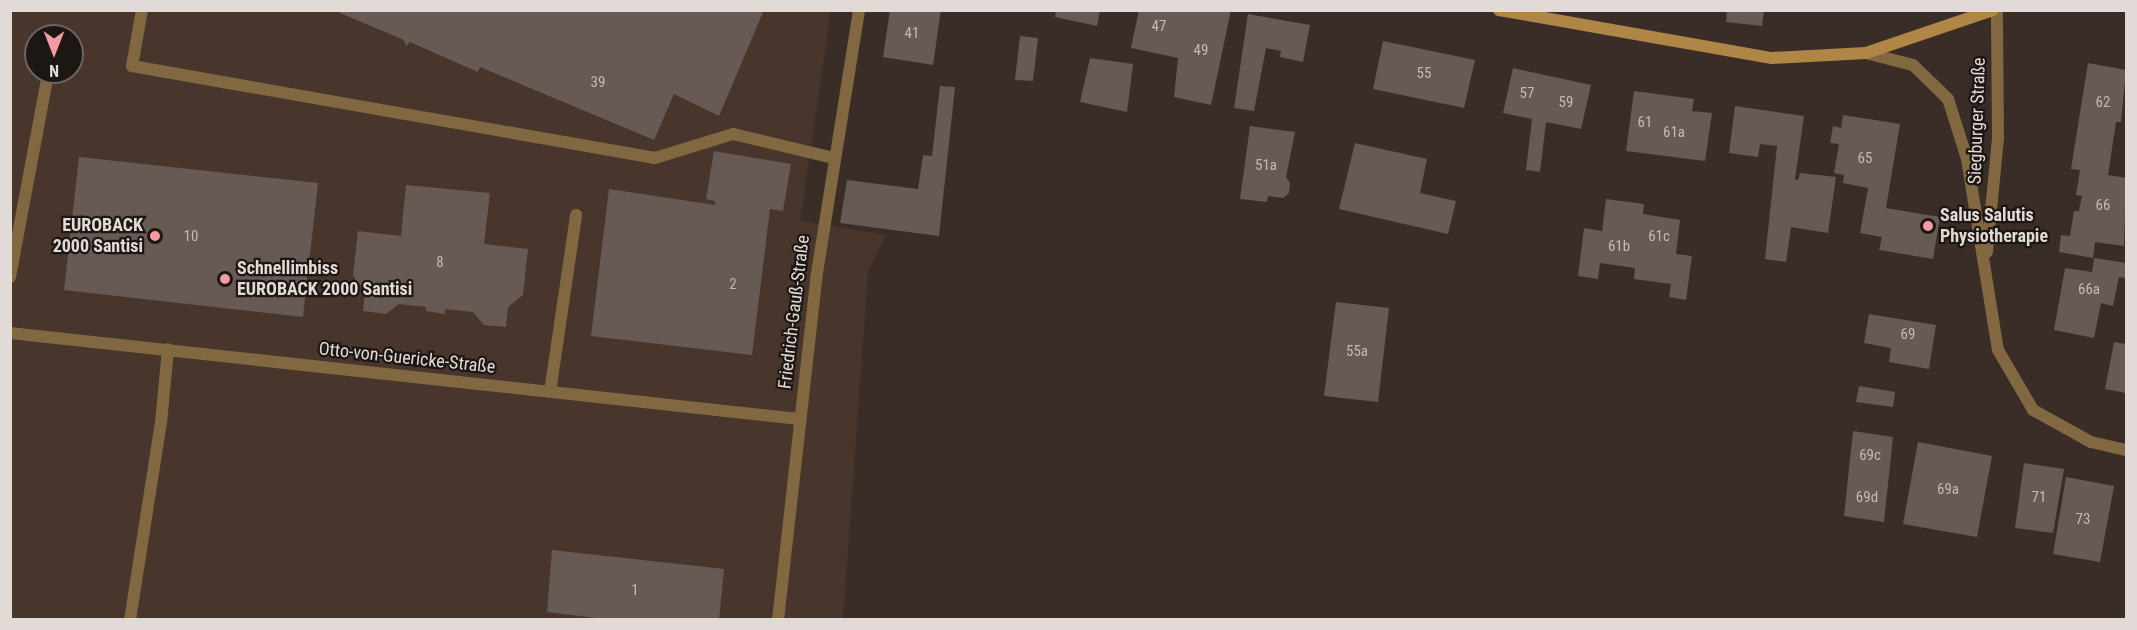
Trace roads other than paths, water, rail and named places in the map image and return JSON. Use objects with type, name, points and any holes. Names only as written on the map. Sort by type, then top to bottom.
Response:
[{"type":"street","points":[[142,10],[132,66],[655,158],[733,134],[834,158]]},
{"type":"street","name":"Friedrich-Gauß-Straße","points":[[778,620],[799,419],[834,158],[859,10]]},
{"type":"street","name":"Siegburger Straße","points":[[1499,10],[1772,58],[1866,53],[1995,10],[1998,137],[1986,268]]},
{"type":"street","name":"Siegburger Straße","points":[[1866,53],[1913,65],[1948,99],[1967,159],[1998,350],[2033,410],[2091,442],[2127,450]]},
{"type":"street","points":[[10,277],[46,84]]},
{"type":"street","points":[[550,392],[576,215]]},
{"type":"street","name":"Otto-von-Guericke-Straße","points":[[10,333],[799,419]]},
{"type":"street","points":[[130,620],[161,423],[168,349]]},
{"type":"place","name":"Salus Salutis Physiotherapie","points":[[1928,226]]},
{"type":"place","name":"EUROBACK 2000 Santisi","points":[[155,236]]},
{"type":"place","name":"Schnellimbiss EUROBACK 2000 Santisi","points":[[225,279]]}]
